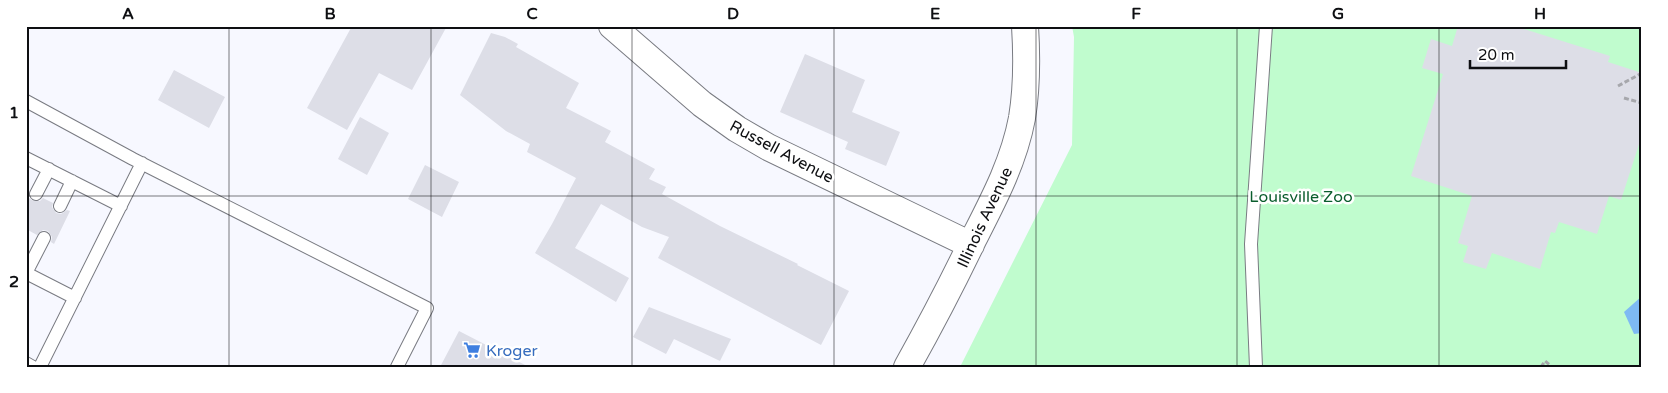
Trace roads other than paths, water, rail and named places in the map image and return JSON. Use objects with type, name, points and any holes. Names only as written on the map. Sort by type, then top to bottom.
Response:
[{"type":"street","name":"Russell Avenue","points":[[612,26],[702,104],[737,130],[768,147],[971,245]]},
{"type":"street","name":"Illinois Avenue","points":[[907,367],[944,300],[1002,183],[1012,156],[1021,118],[1026,83],[1027,51],[1025,26]]},
{"type":"lane","points":[[1256,367],[1251,244],[1266,26]]},
{"type":"lane","points":[[26,101],[142,163],[427,308],[397,367]]},
{"type":"lane","points":[[26,158],[121,206]]},
{"type":"lane","points":[[40,367],[142,163]]},
{"type":"lane","points":[[36,194],[49,169]]},
{"type":"lane","points":[[60,206],[72,181]]},
{"type":"lane","points":[[44,238],[26,273],[75,298]]},
{"type":"lane","points":[[26,363],[33,367]]},
{"type":"water","points":[[1642,296],[1642,333],[1634,334],[1624,312]]},
{"type":"place","name":"Kroger","points":[[472,350]]},
{"type":"park label","name":"Louisville Zoo","points":[[1301,196]]}]
